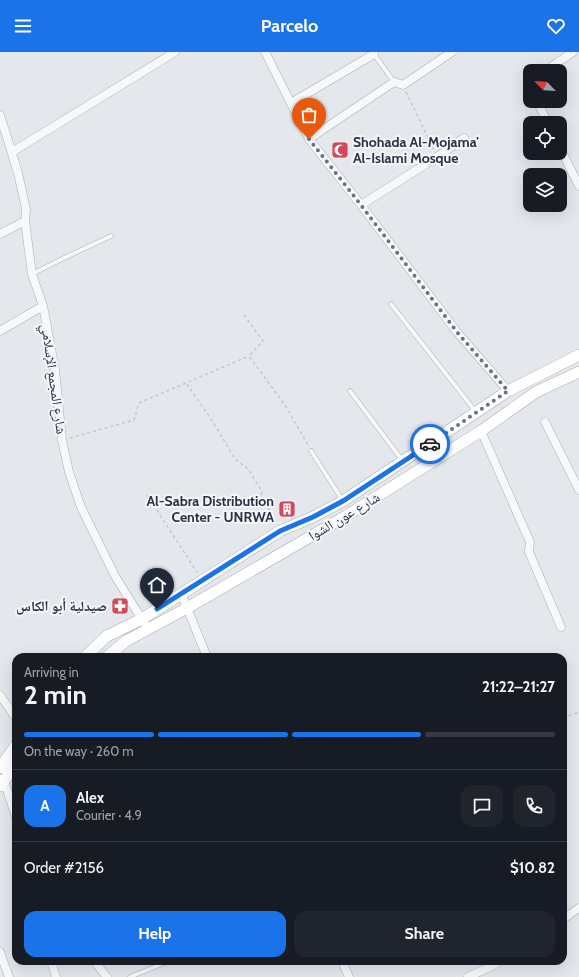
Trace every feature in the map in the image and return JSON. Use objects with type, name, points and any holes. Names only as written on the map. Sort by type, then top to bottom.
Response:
[{"type":"main road","name":"شارع عون الشوا","points":[[89,653],[107,636],[142,619],[280,531],[313,517],[343,501],[508,391],[579,355]]},
{"type":"main road","name":"شارع عون الشوا","points":[[112,653],[126,641],[187,608],[346,516],[481,431],[536,392],[579,372]]},
{"type":"main road","points":[[0,768],[12,751]]},
{"type":"main road","points":[[1,782],[12,769]]},
{"type":"street","points":[[12,152],[175,52]]},
{"type":"street","points":[[265,52],[309,139],[457,332],[508,391]]},
{"type":"street","points":[[309,139],[394,82],[403,85],[452,52]]},
{"type":"street","points":[[555,64],[573,52]]},
{"type":"street","points":[[291,103],[374,53]]},
{"type":"street","name":"شارع المجمع الإسلامي","points":[[0,115],[2,128],[12,152],[26,209],[25,221],[32,274],[43,306],[55,370],[62,440],[69,472],[81,507],[115,576],[148,629]]},
{"type":"street","points":[[361,205],[437,157],[464,138]]},
{"type":"street","points":[[566,160],[579,186]]},
{"type":"street","points":[[0,234],[25,221]]},
{"type":"street","points":[[0,330],[43,306]]},
{"type":"street","points":[[545,422],[579,490]]},
{"type":"street","points":[[481,431],[530,542],[528,552],[561,627]]},
{"type":"street","points":[[181,594],[205,653]]},
{"type":"street","points":[[0,695],[12,712]]},
{"type":"street","points":[[1,782],[12,808]]},
{"type":"street","points":[[567,916],[579,908]]},
{"type":"street","points":[[0,952],[9,977]]},
{"type":"street","points":[[52,965],[56,977]]},
{"type":"street","points":[[98,965],[108,977]]},
{"type":"street","points":[[344,965],[349,977]]},
{"type":"street","points":[[468,977],[494,965]]},
{"type":"lane","points":[[374,53],[394,82]]},
{"type":"lane","points":[[32,274],[111,236]]},
{"type":"lane","points":[[391,304],[476,412]]},
{"type":"lane","points":[[350,392],[403,462]]},
{"type":"lane","points":[[311,451],[343,501]]},
{"type":"lane","points":[[130,977],[159,965]]},
{"type":"path","points":[[403,85],[437,157]]},
{"type":"path","points":[[62,440],[134,420],[139,403],[187,384],[249,356],[263,341],[244,315]]},
{"type":"path","points":[[249,356],[285,406],[311,451]]},
{"type":"path","points":[[187,384],[213,422],[235,459],[248,469],[260,488],[265,503],[280,531]]},
{"type":"path","points":[[147,495],[202,581]]},
{"type":"path","points":[[567,716],[579,712]]},
{"type":"way so far","points":[[309,139],[457,332],[508,391],[430,444]]},
{"type":"place","name":"Shohada Al-Mojama' Al-Islami Mosque","points":[[340,150]]},
{"type":"place","name":"Al-Sabra Distribution Center - UNRWA","points":[[287,509]]},
{"type":"place","name":"صيدلية أبو الكاس","points":[[120,606]]},
{"type":"route","points":[[157,609],[280,531],[313,517],[343,501],[430,444]]}]
